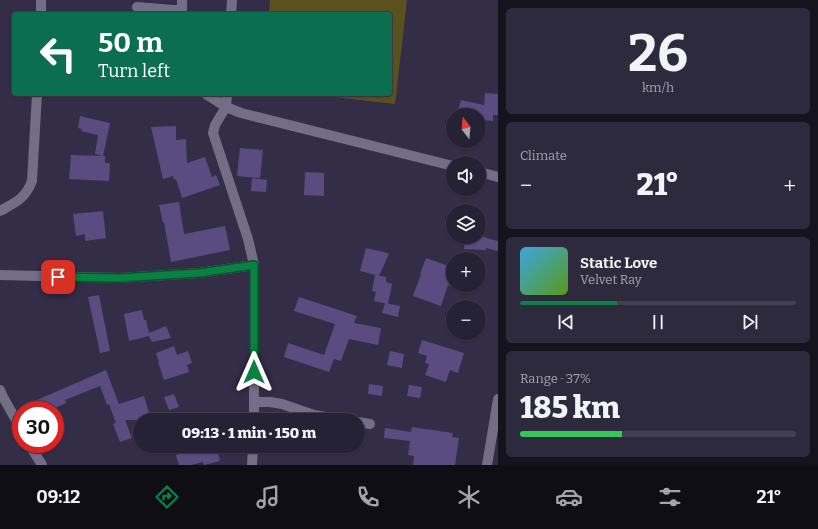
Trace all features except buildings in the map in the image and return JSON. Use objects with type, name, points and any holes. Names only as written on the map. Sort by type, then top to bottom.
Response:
[{"type":"street","points":[[40,12],[41,0]]},
{"type":"street","points":[[231,12],[232,0]]},
{"type":"street","points":[[137,7],[173,10],[182,8]]},
{"type":"street","points":[[0,211],[15,203],[25,195],[32,181],[37,96]]},
{"type":"street","points":[[209,96],[241,113],[446,164]]},
{"type":"street","points":[[227,96],[226,106],[215,125],[213,133],[248,239],[254,265],[254,413]]},
{"type":"street","points":[[486,174],[498,177]]},
{"type":"street","points":[[0,275],[119,278],[199,273],[254,265]]},
{"type":"street","points":[[0,390],[12,413]]},
{"type":"street","points":[[487,465],[498,399]]},
{"type":"street","points":[[254,402],[282,404],[308,413]]},
{"type":"street","points":[[365,423],[370,424]]},
{"type":"street","points":[[35,453],[42,465]]},
{"type":"street","points":[[252,465],[253,453]]},
{"type":"shaded area","points":[[270,0],[407,0],[395,104],[325,96],[392,96],[392,12],[269,12]]},
{"type":"route","points":[[58,277],[119,278],[199,273],[254,265],[254,372]]}]
